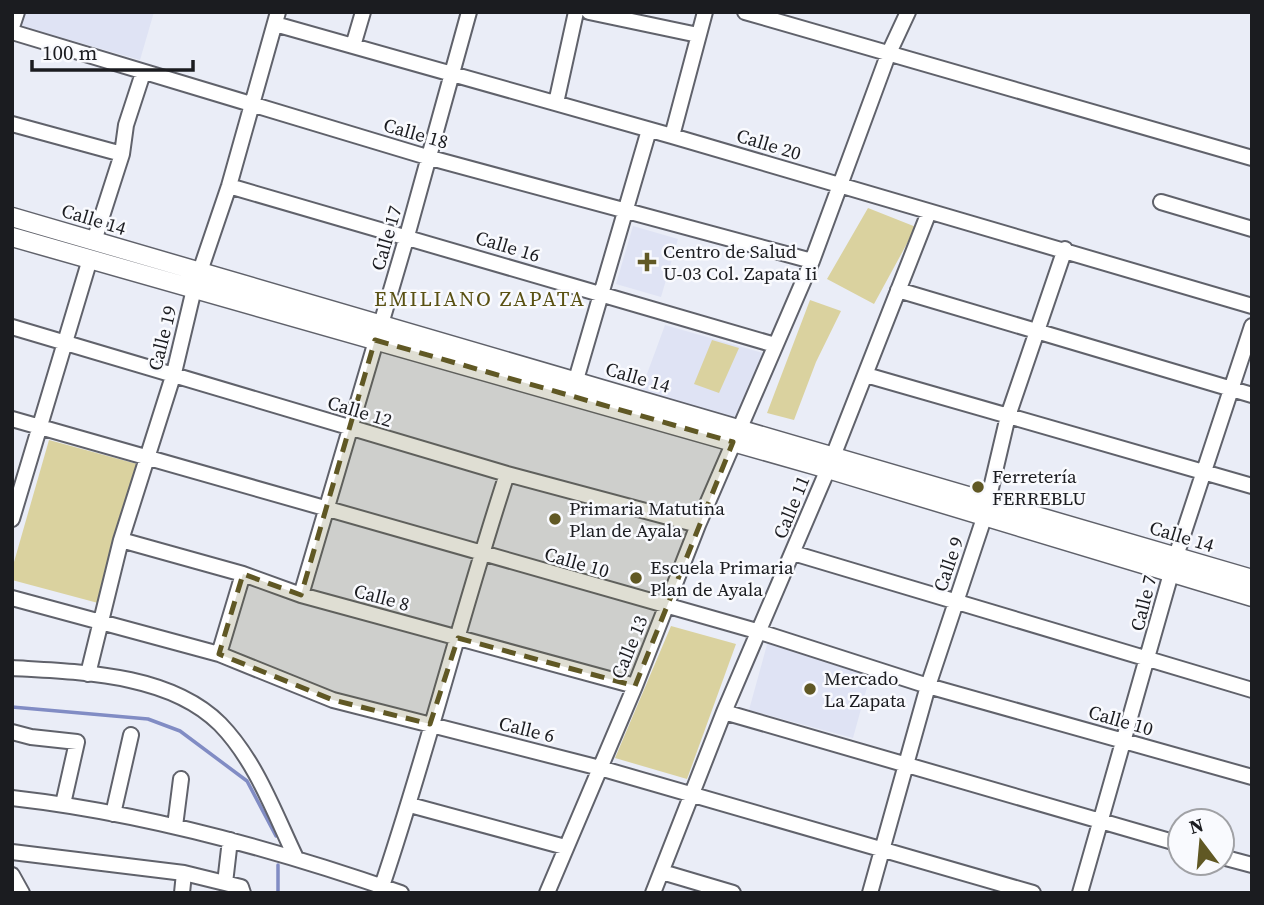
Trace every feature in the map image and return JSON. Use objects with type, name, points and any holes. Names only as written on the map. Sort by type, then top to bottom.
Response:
[{"type":"main road","name":"Calle 14","points":[[12,217],[94,241],[197,281]]},
{"type":"main road","name":"Calle 14","points":[[12,237],[90,259],[197,281],[831,462],[1173,565],[1252,597]]},
{"type":"main road","name":"Calle 14","points":[[1173,565],[1252,579]]},
{"type":"street","points":[[12,29],[17,12]]},
{"type":"street","points":[[353,46],[363,12]]},
{"type":"street","name":"Calle 17","points":[[301,595],[407,236],[469,12]]},
{"type":"street","points":[[556,103],[576,12]]},
{"type":"street","points":[[589,12],[698,35]]},
{"type":"street","points":[[672,136],[705,12]]},
{"type":"street","points":[[746,12],[1252,158]]},
{"type":"street","points":[[812,261],[842,186],[888,55],[908,12]]},
{"type":"street","name":"Calle 20","points":[[276,18],[353,46],[452,72],[929,212],[1065,249],[1252,306]]},
{"type":"street","name":"Calle 19","points":[[88,674],[121,540],[174,373],[197,281],[229,186],[276,18]]},
{"type":"street","name":"Calle 18","points":[[12,29],[143,73],[428,157],[812,261]]},
{"type":"street","points":[[94,241],[122,154],[126,125],[143,73]]},
{"type":"street","points":[[12,124],[122,154]]},
{"type":"street","points":[[573,388],[649,130]]},
{"type":"street","name":"Calle 16","points":[[229,186],[775,345]]},
{"type":"street","points":[[1161,202],[1252,229]]},
{"type":"street","name":"Calle 11","points":[[653,893],[724,712],[831,462],[929,212]]},
{"type":"street","name":"Calle 9","points":[[870,893],[928,686],[986,509],[1007,416],[1039,331],[1065,249]]},
{"type":"street","points":[[14,510],[90,259]]},
{"type":"street","name":"Calle 13","points":[[547,893],[635,685],[698,525],[812,261]]},
{"type":"street","points":[[898,290],[1252,395]]},
{"type":"street","name":"Calle 7","points":[[1080,893],[1149,659],[1173,565],[1252,326]]},
{"type":"street","name":"Calle 12","points":[[12,327],[174,373],[351,429],[698,525]]},
{"type":"street","points":[[866,375],[1252,486]]},
{"type":"street","name":"Calle 10","points":[[12,419],[327,511],[760,632],[928,686],[1252,777]]},
{"type":"street","points":[[382,886],[410,805],[430,724],[458,638],[480,554],[507,474]]},
{"type":"street","name":"Calle 8","points":[[121,540],[243,574],[301,595],[635,685]]},
{"type":"street","points":[[793,553],[955,604],[1252,690]]},
{"type":"street","points":[[219,654],[243,574]]},
{"type":"street","name":"Calle 6","points":[[12,598],[219,654],[333,700],[600,768],[1033,893]]},
{"type":"street","points":[[12,668],[88,674],[166,690],[196,705],[219,723],[259,778],[296,858]]},
{"type":"street","points":[[724,712],[1166,840]]},
{"type":"street","points":[[12,732],[77,742],[63,804]]},
{"type":"street","points":[[113,814],[131,736]]},
{"type":"street","points":[[175,826],[181,779]]},
{"type":"street","points":[[12,798],[63,804],[175,826],[296,858],[401,893]]},
{"type":"street","points":[[410,805],[565,847]]},
{"type":"street","points":[[225,883],[230,840]]},
{"type":"street","points":[[12,852],[184,873],[242,890]]},
{"type":"street","points":[[662,872],[733,893]]},
{"type":"street","points":[[182,893],[184,873]]},
{"type":"street","points":[[12,875],[22,893]]},
{"type":"highlighted area","points":[[375,340],[733,442],[635,686],[458,638],[430,724],[333,700],[219,654],[243,574],[301,595]]},
{"type":"shaded area","points":[[25,12],[154,12],[140,60],[21,26]]},
{"type":"shaded area","points":[[868,208],[916,227],[874,304],[827,279]]},
{"type":"shaded area","name":"Centro de Salud U-03 Col. Zapata Ii","points":[[633,226],[678,239],[661,297],[616,284]]},
{"type":"shaded area","points":[[810,300],[841,311],[816,362],[794,420],[767,413]]},
{"type":"shaded area","points":[[665,325],[763,353],[735,421],[640,393]]},
{"type":"shaded area","points":[[712,340],[739,348],[719,393],[694,384]]},
{"type":"shaded area","points":[[49,440],[137,464],[98,603],[12,580],[12,569]]},
{"type":"shaded area","points":[[671,626],[736,644],[687,779],[615,758]]},
{"type":"shaded area","name":"Mercado La Zapata","points":[[768,641],[872,669],[853,738],[749,710]]},
{"type":"waterway","points":[[12,707],[148,719],[180,731],[247,781],[276,836]]},
{"type":"waterway","points":[[278,865],[278,893]]},
{"type":"place","name":"Centro de Salud U-03 Col. Zapata Ii","points":[[647,262]]},
{"type":"place","name":"Ferretería FERREBLU","points":[[978,487]]},
{"type":"place","name":"Primaria Matutina Plan de Ayala","points":[[555,519]]},
{"type":"place","name":"Escuela Primaria Plan de Ayala","points":[[636,578]]},
{"type":"place","name":"Mercado La Zapata","points":[[810,689]]},
{"type":"district","name":"EMILIANO ZAPATA","points":[[480,299]]}]
